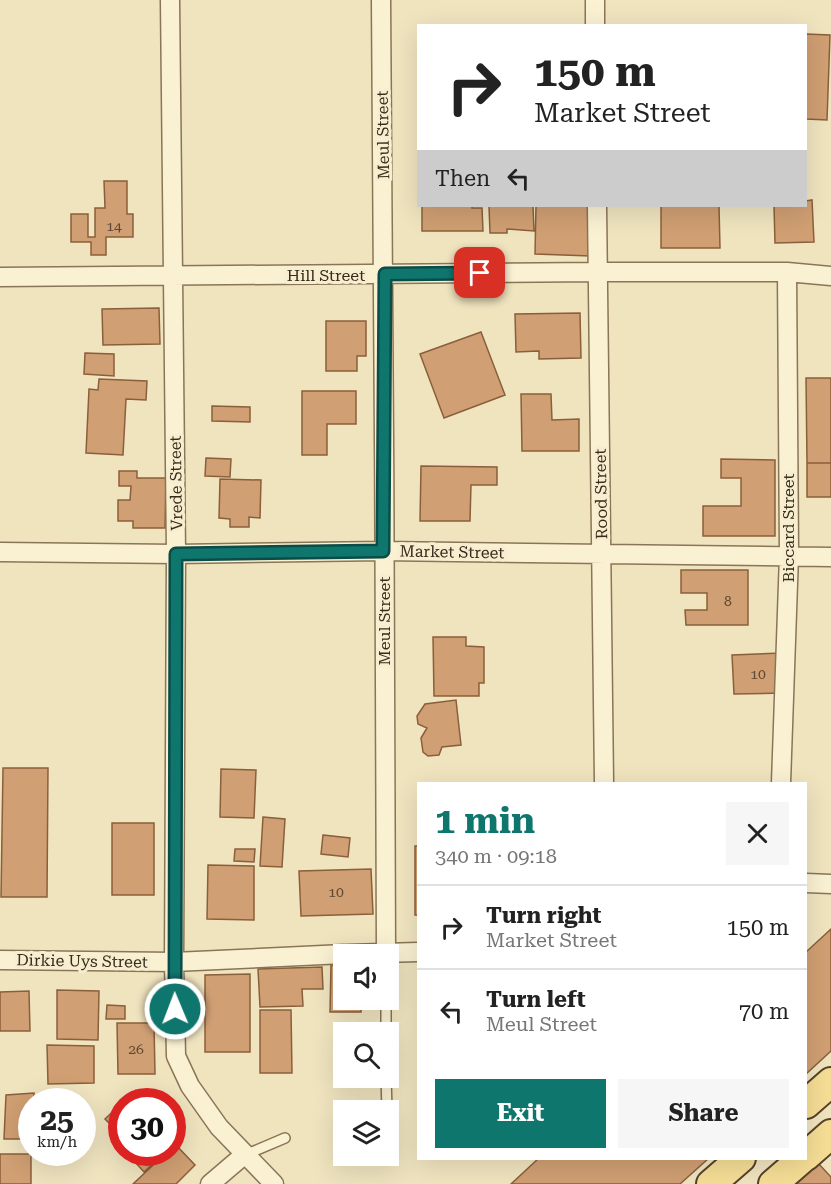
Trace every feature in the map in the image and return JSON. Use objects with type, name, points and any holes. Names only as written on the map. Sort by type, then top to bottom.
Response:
[{"type":"main road","points":[[807,1103],[831,1082]]},
{"type":"main road","points":[[807,1154],[831,1134]]},
{"type":"main road","points":[[711,1184],[739,1160]]},
{"type":"main road","points":[[773,1184],[801,1160]]},
{"type":"street","name":"Vrede Street","points":[[170,0],[176,554],[174,962],[176,1056],[190,1086],[219,1127],[274,1184]]},
{"type":"street","name":"Meul Street","points":[[381,0],[385,274],[383,551],[386,944]]},
{"type":"street","points":[[595,0],[595,24]]},
{"type":"street","name":"Rood Street","points":[[597,207],[604,782]]},
{"type":"street","name":"Hill Street","points":[[0,277],[598,272],[787,272],[831,276]]},
{"type":"street","name":"Biccard Street","points":[[781,782],[789,555],[787,272]]},
{"type":"street","name":"Market Street","points":[[0,552],[176,554],[383,551],[831,557]]},
{"type":"street","points":[[807,883],[831,884]]},
{"type":"street","name":"Dirkie Uys Street","points":[[399,953],[417,952]]},
{"type":"street","name":"Dirkie Uys Street","points":[[0,960],[174,962],[333,955]]},
{"type":"street","points":[[210,1184],[244,1155]]},
{"type":"lane","points":[[244,1155],[285,1138]]},
{"type":"building","points":[[807,34],[830,35],[827,120],[807,119]]},
{"type":"building","points":[[104,181],[127,181],[127,214],[133,214],[133,237],[106,237],[106,255],[91,255],[91,242],[71,242],[71,214],[88,214],[88,237],[95,237],[95,208],[105,208]]},
{"type":"building","points":[[812,200],[814,242],[775,243],[774,207],[807,207],[807,201]]},
{"type":"building","points":[[422,207],[482,208],[483,231],[422,231]]},
{"type":"building","points":[[489,207],[533,207],[534,231],[507,229],[507,233],[490,233]]},
{"type":"building","points":[[536,207],[591,207],[590,256],[535,254]]},
{"type":"building","points":[[661,207],[719,207],[720,248],[661,248]]},
{"type":"building","points":[[159,308],[160,344],[103,345],[102,309]]},
{"type":"building","points":[[580,313],[581,358],[539,359],[539,351],[516,352],[515,314]]},
{"type":"building","points":[[326,321],[366,321],[366,356],[357,356],[357,371],[326,371]]},
{"type":"building","points":[[481,332],[505,395],[444,418],[420,354]]},
{"type":"building","points":[[85,353],[114,354],[114,376],[84,374]]},
{"type":"building","points":[[806,378],[831,378],[831,463],[807,463]]},
{"type":"building","points":[[99,379],[147,381],[146,400],[126,399],[123,455],[86,453],[89,389],[98,390]]},
{"type":"building","points":[[302,391],[356,391],[356,424],[327,424],[327,455],[302,455]]},
{"type":"building","points":[[521,394],[551,394],[552,420],[579,419],[579,451],[522,451]]},
{"type":"building","points":[[212,406],[250,407],[250,422],[212,421]]},
{"type":"building","points":[[206,458],[231,459],[230,477],[205,476]]},
{"type":"building","points":[[721,459],[775,460],[775,536],[703,536],[703,506],[741,506],[741,478],[721,478]]},
{"type":"building","points":[[807,463],[831,463],[831,497],[807,497]]},
{"type":"building","points":[[421,466],[497,467],[497,485],[471,485],[470,521],[420,521]]},
{"type":"building","points":[[119,471],[137,471],[137,478],[166,478],[165,528],[133,528],[133,521],[118,521],[118,500],[130,500],[131,486],[119,486]]},
{"type":"building","points":[[220,479],[261,480],[260,518],[249,517],[249,527],[230,527],[230,519],[219,518]]},
{"type":"building","points":[[681,570],[748,570],[748,625],[686,625],[685,610],[707,610],[707,593],[681,593]]},
{"type":"building","points":[[433,637],[466,637],[466,646],[484,647],[484,683],[479,683],[479,696],[434,696]]},
{"type":"building","points":[[782,653],[783,693],[734,694],[732,655]]},
{"type":"building","points":[[456,700],[461,745],[442,747],[439,755],[428,756],[423,752],[421,738],[427,728],[418,724],[417,716],[425,704]]},
{"type":"building","points":[[3,768],[48,768],[47,897],[1,897]]},
{"type":"building","points":[[221,769],[256,770],[254,818],[220,817]]},
{"type":"building","points":[[263,817],[285,819],[282,867],[260,866]]},
{"type":"building","points":[[112,823],[154,823],[154,895],[112,895]]},
{"type":"building","points":[[323,835],[350,838],[348,857],[321,854]]},
{"type":"building","points":[[415,846],[417,846],[417,915],[415,915]]},
{"type":"building","points":[[235,849],[255,849],[254,862],[234,861]]},
{"type":"building","points":[[208,865],[254,866],[254,920],[207,919]]},
{"type":"building","points":[[371,869],[373,914],[301,916],[299,871]]},
{"type":"building","points":[[831,929],[831,1051],[807,1073],[807,951]]},
{"type":"building","points":[[331,965],[333,965],[333,1010],[361,1010],[361,1012],[330,1012]]},
{"type":"building","points":[[322,967],[323,989],[302,989],[303,1006],[260,1007],[258,969]]},
{"type":"building","points":[[250,974],[250,1052],[205,1052],[205,975]]},
{"type":"building","points":[[57,990],[99,991],[98,1040],[57,1039]]},
{"type":"building","points":[[29,991],[30,1031],[0,1031],[0,992]]},
{"type":"building","points":[[107,1005],[125,1006],[125,1019],[106,1019]]},
{"type":"building","points":[[260,1010],[291,1010],[292,1073],[260,1073]]},
{"type":"building","points":[[117,1023],[154,1023],[155,1074],[118,1074]]},
{"type":"building","points":[[47,1045],[94,1046],[94,1083],[48,1084]]},
{"type":"building","points":[[18,1094],[18,1139],[4,1139],[6,1095]]},
{"type":"building","points":[[0,1154],[18,1154],[18,1166],[31,1166],[31,1184],[0,1184]]},
{"type":"building","points":[[186,1156],[195,1165],[176,1184],[133,1184],[152,1166],[186,1166]]},
{"type":"building","points":[[537,1160],[707,1160],[680,1184],[511,1184]]},
{"type":"building","points":[[818,1163],[831,1177],[831,1184],[794,1184]]},
{"type":"building","points":[[139,1166],[150,1166],[144,1172]]},
{"type":"route","points":[[175,1009],[176,554],[383,551],[385,274],[480,273]]}]
